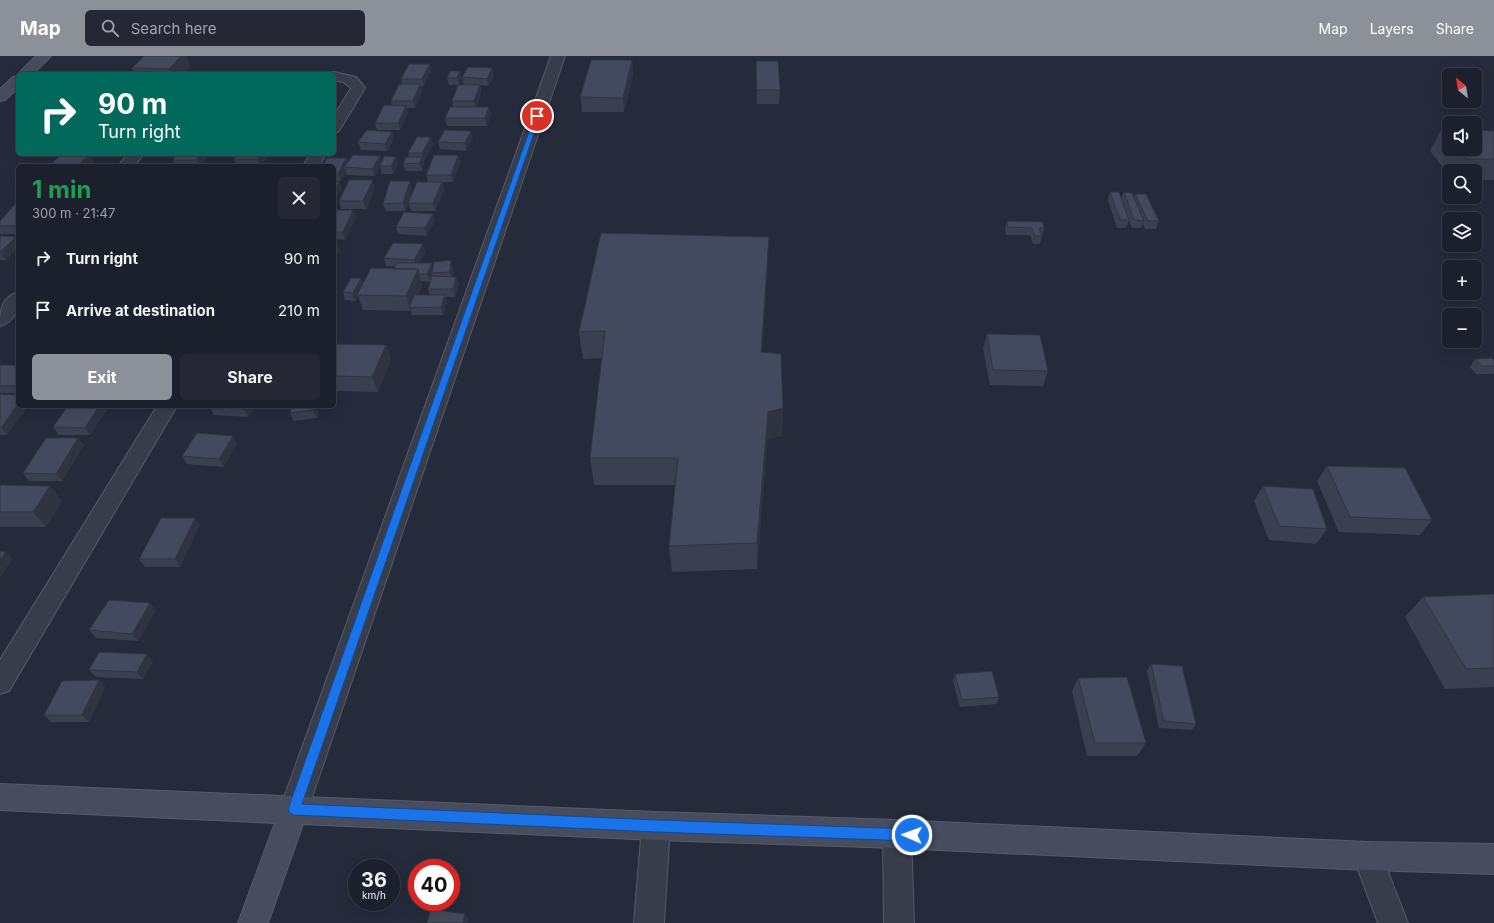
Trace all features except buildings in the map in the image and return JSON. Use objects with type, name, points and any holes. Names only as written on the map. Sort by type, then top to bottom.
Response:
[{"type":"street","points":[[27,72],[44,56]]},
{"type":"street","points":[[253,923],[558,56]]},
{"type":"street","points":[[336,76],[349,78],[355,82],[358,88],[336,125]]},
{"type":"street","points":[[0,97],[16,82]]},
{"type":"street","points":[[128,164],[134,156]]},
{"type":"street","points":[[0,320],[16,300]]},
{"type":"street","points":[[0,683],[166,408]]},
{"type":"street","points":[[0,797],[656,826],[897,834],[1368,856],[1494,860]]},
{"type":"street","points":[[649,923],[656,826]]},
{"type":"street","points":[[897,834],[899,923]]},
{"type":"street","points":[[1368,856],[1394,923]]},
{"type":"route","points":[[537,116],[294,809],[656,826],[912,835]]}]
